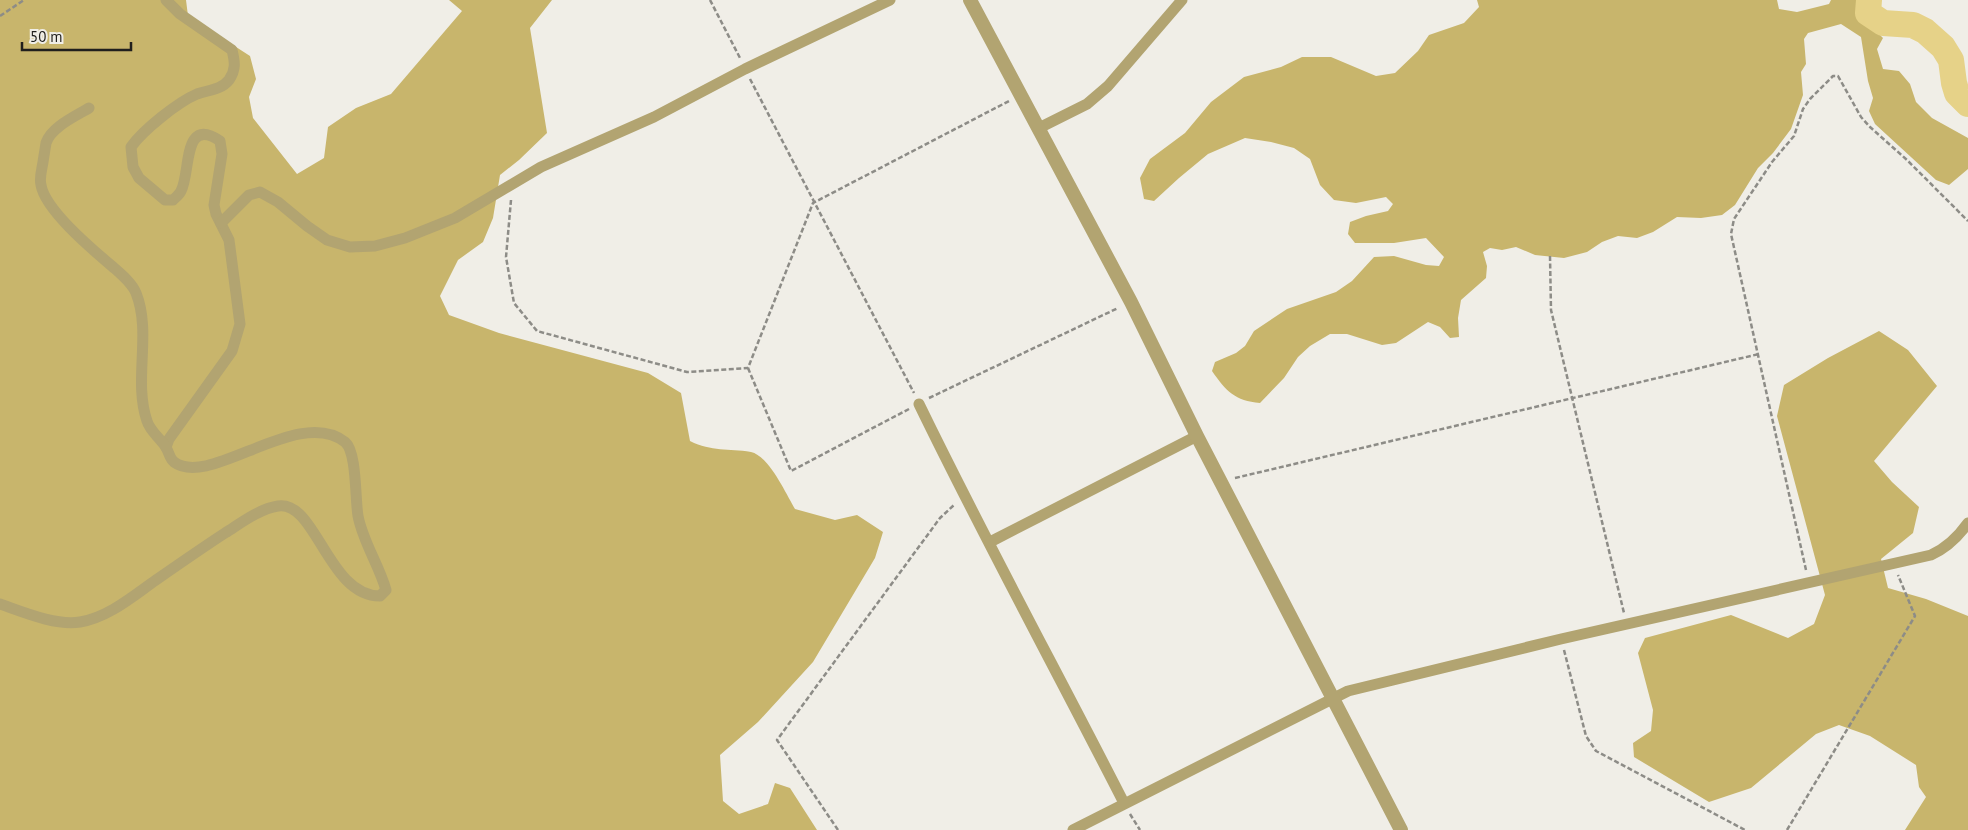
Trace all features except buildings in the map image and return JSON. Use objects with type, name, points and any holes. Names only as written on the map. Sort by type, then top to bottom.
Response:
[{"type":"street","points":[[166,0],[180,14],[232,50],[236,66],[229,80],[218,89],[197,94],[180,104],[138,137],[131,147],[133,167],[139,178],[165,200],[173,200],[182,191],[194,140],[200,134],[209,134],[220,141],[222,154],[214,204],[216,214],[222,223],[228,240],[240,324],[232,350],[169,439],[166,447]]},
{"type":"street","points":[[222,223],[249,195],[260,192],[278,202],[327,240],[350,246],[375,246],[405,238],[455,218],[512,186],[541,167],[654,117],[745,69],[890,0]]},
{"type":"street","points":[[970,0],[1131,302],[1196,436],[1401,830]]},
{"type":"street","points":[[1039,128],[1087,104],[1108,86],[1182,0]]},
{"type":"street","points":[[0,604],[45,620],[79,622],[90,619],[115,608],[196,552],[254,515],[279,505],[293,507],[307,521],[337,570],[358,590],[369,596],[380,596],[386,590],[368,548],[358,516],[354,463],[347,443],[334,435],[311,432],[291,435],[200,468],[185,467],[174,462],[168,454],[166,447],[147,422],[142,391],[140,303],[135,290],[123,276],[76,233],[46,199],[40,184],[47,141],[58,128],[90,108]]},
{"type":"street","points":[[919,404],[964,496],[990,542],[1124,803]]},
{"type":"street","points":[[990,542],[1196,436]]},
{"type":"street","points":[[1073,830],[1348,691],[1561,639],[1931,555],[1944,549],[1962,532],[1968,523]]},
{"type":"path","points":[[0,16],[24,0]]},
{"type":"path","points":[[710,0],[813,203],[919,404]]},
{"type":"path","points":[[1813,582],[1807,570],[1731,234],[1734,220],[1772,162],[1794,136],[1803,109],[1810,99],[1832,76],[1838,76],[1861,117],[1968,221]]},
{"type":"path","points":[[1021,95],[813,203],[748,368],[791,471],[919,404],[1131,302]]},
{"type":"path","points":[[512,186],[506,257],[514,303],[537,331],[687,372],[748,368]]},
{"type":"path","points":[[1550,256],[1550,310],[1627,625]]},
{"type":"path","points":[[1221,483],[1235,478],[1759,354]]},
{"type":"path","points":[[838,830],[777,740],[940,518],[964,496]]},
{"type":"path","points":[[1787,830],[1915,616],[1893,564]]},
{"type":"path","points":[[1561,639],[1586,736],[1596,751],[1745,830]]},
{"type":"path","points":[[1124,803],[1140,830]]},
{"type":"shaded area","points":[[0,0],[186,0],[188,16],[250,56],[256,79],[249,97],[253,118],[297,174],[324,158],[328,127],[356,108],[391,94],[462,11],[449,0],[552,0],[530,28],[547,133],[500,175],[493,218],[483,242],[458,260],[440,296],[449,315],[499,333],[648,373],[681,393],[690,441],[706,447],[751,452],[758,455],[776,476],[795,509],[835,520],[857,515],[883,532],[875,558],[813,662],[758,722],[720,755],[723,801],[739,814],[768,804],[775,783],[790,788],[817,830],[0,830]]},
{"type":"shaded area","points":[[1477,0],[1777,0],[1779,9],[1797,12],[1829,4],[1831,0],[1862,0],[1866,15],[1883,38],[1877,49],[1883,69],[1899,71],[1910,84],[1916,102],[1932,118],[1968,138],[1968,169],[1949,185],[1936,180],[1875,124],[1869,111],[1873,98],[1868,81],[1861,37],[1841,24],[1808,33],[1804,39],[1806,64],[1801,72],[1803,95],[1791,129],[1773,153],[1758,168],[1735,205],[1722,215],[1701,218],[1677,217],[1653,232],[1637,238],[1618,236],[1602,242],[1587,252],[1564,258],[1535,255],[1516,247],[1502,250],[1490,248],[1483,252],[1487,266],[1486,278],[1461,300],[1458,318],[1459,337],[1450,338],[1440,327],[1428,322],[1396,343],[1382,345],[1347,334],[1330,334],[1310,346],[1298,357],[1284,378],[1260,403],[1244,400],[1232,394],[1212,371],[1215,362],[1236,353],[1245,346],[1254,331],[1287,309],[1336,292],[1352,281],[1374,257],[1394,256],[1426,265],[1439,266],[1444,257],[1426,238],[1394,243],[1355,243],[1348,234],[1350,222],[1388,211],[1393,204],[1386,197],[1356,203],[1334,200],[1320,185],[1310,159],[1294,148],[1245,138],[1208,154],[1154,201],[1144,199],[1140,178],[1150,159],[1185,133],[1211,102],[1244,77],[1281,67],[1302,57],[1331,57],[1376,76],[1395,73],[1418,51],[1429,35],[1464,23],[1479,7]]},
{"type":"shaded area","points":[[1879,331],[1908,350],[1937,386],[1874,461],[1892,482],[1919,507],[1913,533],[1881,559],[1888,588],[1926,599],[1968,616],[1968,830],[1905,830],[1926,797],[1919,787],[1916,765],[1870,736],[1839,725],[1816,734],[1751,788],[1709,802],[1634,757],[1633,743],[1651,731],[1653,710],[1638,653],[1645,638],[1731,615],[1788,638],[1814,624],[1825,595],[1777,416],[1784,385],[1828,358]]},
{"type":"waterway","points":[[1869,0],[1868,13],[1883,23],[1913,25],[1925,31],[1943,47],[1951,60],[1957,93],[1968,104]]}]
